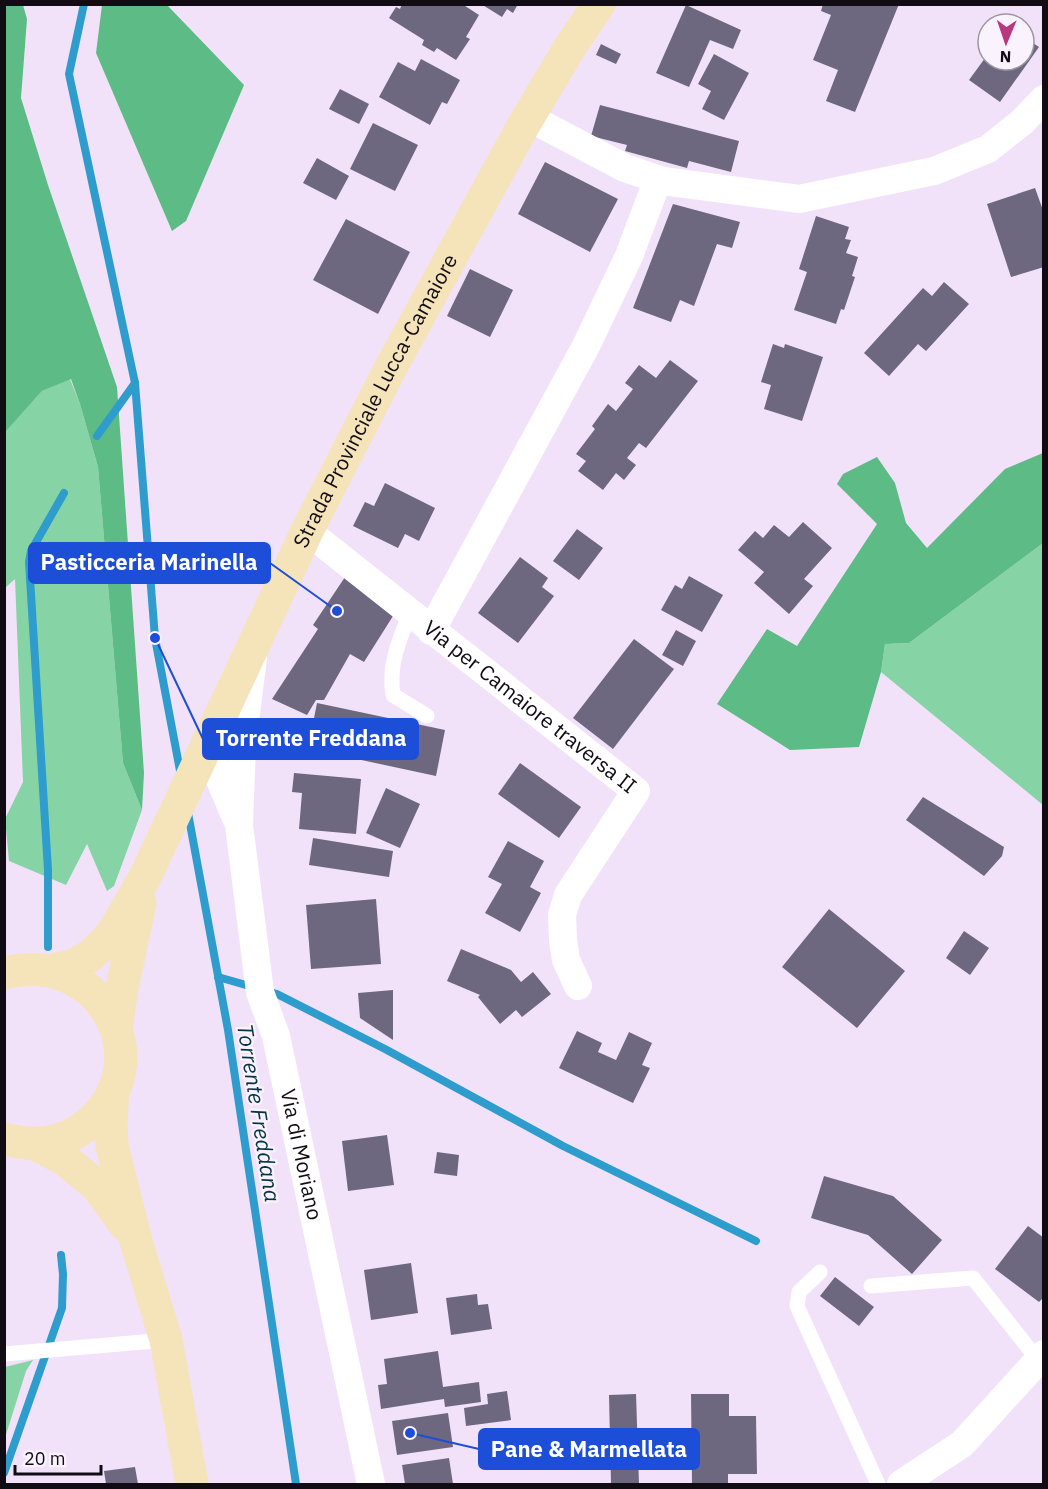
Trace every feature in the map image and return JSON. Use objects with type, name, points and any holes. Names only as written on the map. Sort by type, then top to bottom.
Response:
[{"type":"main road","name":"Strada Provinciale Lucca-Camaiore","points":[[53,970],[72,966],[90,956],[103,944],[114,931],[146,875],[307,531],[391,367],[528,117],[599,4]]},
{"type":"main road","name":"Strada Provinciale Lucca-Camaiore","points":[[116,1028],[146,875]]},
{"type":"main road","points":[[4,972],[28,968],[53,970],[70,976],[85,985],[98,997],[116,1028],[120,1060],[113,1091],[112,1146],[136,1241],[165,1340],[192,1485]]},
{"type":"main road","points":[[20,1142],[57,1141],[74,1133],[91,1122],[104,1108],[113,1091]]},
{"type":"main road","points":[[20,1142],[64,1159],[97,1186],[136,1241]]},
{"type":"street","points":[[528,117],[625,168],[657,179],[696,187],[799,199],[934,171],[988,148],[1022,122],[1044,99]]},
{"type":"street","points":[[420,622],[586,346],[629,256],[657,179]]},
{"type":"street","name":"Via per Camaiore traversa II","points":[[307,531],[636,791],[568,895],[562,915],[562,940],[566,960],[578,986]]},
{"type":"street","name":"Via di Moriano","points":[[255,643],[242,745],[237,819],[255,963],[260,992],[276,1036],[371,1485]]},
{"type":"street","points":[[201,758],[241,765]]},
{"type":"street","points":[[201,758],[237,819]]},
{"type":"street","name":"Via di Moriano","points":[[201,758],[237,819]]},
{"type":"street","points":[[901,1485],[962,1444],[1041,1357]]},
{"type":"lane","points":[[420,622],[400,637],[391,683],[393,695],[427,716]]},
{"type":"lane","points":[[820,1272],[799,1292],[797,1306],[878,1485]]},
{"type":"lane","points":[[871,1286],[973,1278],[1041,1357]]},
{"type":"lane","points":[[4,1354],[165,1340]]},
{"type":"green space","points":[[4,5],[23,5],[27,19],[21,98],[48,185],[117,387],[144,773],[142,810],[123,763],[98,467],[71,379],[42,391],[5,432]]},
{"type":"green space","points":[[102,5],[167,5],[244,85],[186,221],[172,231],[96,53]]},
{"type":"green space","points":[[70,379],[80,404],[98,467],[123,763],[142,810],[114,886],[107,891],[87,844],[66,885],[9,861],[5,819],[23,782],[15,579],[5,588],[4,432],[42,391]]},
{"type":"green space","points":[[1043,453],[1043,543],[909,643],[885,644],[881,672],[859,747],[790,750],[717,704],[767,629],[797,646],[877,524],[837,484],[843,474],[877,457],[895,483],[906,523],[927,548],[1005,469]]},
{"type":"green space","points":[[1043,543],[1043,805],[881,672],[885,644],[909,643]]},
{"type":"green space","points":[[33,1360],[26,1371],[5,1438],[5,1367]]},
{"type":"building","points":[[402,4],[462,4],[479,15],[466,37],[470,39],[456,60],[437,48],[434,52],[422,45],[424,40],[389,18],[396,7],[400,9]]},
{"type":"building","points":[[481,4],[518,4],[513,13],[507,9],[502,17]]},
{"type":"building","points":[[823,4],[899,4],[855,112],[826,101],[838,70],[813,60],[831,15],[821,11]]},
{"type":"building","points":[[686,5],[741,30],[733,49],[710,40],[689,87],[656,73]]},
{"type":"building","points":[[601,44],[621,54],[616,64],[596,55]]},
{"type":"building","points":[[714,54],[749,73],[724,120],[702,109],[711,91],[698,84]]},
{"type":"building","points":[[421,59],[460,80],[447,104],[442,102],[430,125],[379,97],[398,62],[415,71]]},
{"type":"building","points":[[976,70],[1021,72],[1000,102],[969,80]]},
{"type":"building","points":[[340,89],[369,104],[359,124],[329,109]]},
{"type":"building","points":[[600,105],[739,141],[731,172],[689,161],[687,168],[625,151],[627,145],[591,136]]},
{"type":"building","points":[[373,123],[418,145],[395,191],[350,169]]},
{"type":"building","points":[[317,158],[349,176],[336,200],[303,183]]},
{"type":"building","points":[[545,162],[618,199],[590,252],[518,214]]},
{"type":"building","points":[[1035,188],[1044,213],[1044,267],[1011,277],[987,204]]},
{"type":"building","points":[[673,204],[740,222],[732,248],[717,244],[694,306],[680,300],[671,322],[633,308]]},
{"type":"building","points":[[816,216],[849,227],[845,239],[851,240],[846,253],[858,257],[852,276],[855,277],[844,310],[841,309],[836,324],[794,310],[807,272],[799,269]]},
{"type":"building","points":[[346,219],[410,252],[378,314],[313,280]]},
{"type":"building","points":[[470,269],[513,290],[490,337],[447,316]]},
{"type":"building","points":[[944,282],[969,304],[926,351],[918,344],[889,376],[864,353],[923,288],[932,296]]},
{"type":"building","points":[[773,344],[784,348],[785,344],[823,357],[802,421],[764,409],[771,385],[761,382]]},
{"type":"building","points":[[670,360],[698,381],[646,448],[639,443],[627,458],[636,465],[624,480],[616,473],[603,490],[578,471],[586,461],[576,454],[595,429],[592,426],[608,404],[616,411],[633,389],[625,383],[639,365],[656,378]]},
{"type":"building","points":[[385,483],[435,508],[419,541],[405,534],[398,548],[353,526],[365,502],[374,506]]},
{"type":"building","points":[[803,522],[832,548],[804,579],[813,586],[789,614],[754,583],[764,572],[738,550],[755,531],[763,538],[774,525],[789,537]]},
{"type":"building","points":[[577,529],[603,548],[579,580],[553,561]]},
{"type":"building","points":[[520,557],[548,578],[542,587],[554,596],[518,643],[478,613]]},
{"type":"building","points":[[689,576],[723,595],[702,632],[661,610],[675,585],[682,589]]},
{"type":"building","points":[[345,577],[393,616],[364,662],[350,654],[324,700],[316,700],[307,715],[272,699],[318,629],[313,625]]},
{"type":"building","points":[[676,630],[696,641],[683,666],[662,655]]},
{"type":"building","points":[[634,639],[674,669],[613,749],[573,718]]},
{"type":"building","points":[[317,703],[445,730],[436,776],[352,758],[355,748],[310,738]]},
{"type":"building","points":[[520,763],[581,807],[559,838],[498,794]]},
{"type":"building","points":[[294,773],[361,779],[356,834],[299,829],[302,793],[292,792]]},
{"type":"building","points":[[386,788],[420,804],[400,848],[366,833]]},
{"type":"building","points":[[923,797],[1004,847],[1002,856],[984,876],[906,820]]},
{"type":"building","points":[[313,838],[393,851],[389,877],[309,865]]},
{"type":"building","points":[[508,841],[544,861],[530,887],[541,893],[520,932],[485,913],[502,884],[488,877]]},
{"type":"building","points":[[376,899],[381,964],[311,969],[306,905]]},
{"type":"building","points":[[829,909],[905,971],[857,1028],[782,967]]},
{"type":"building","points":[[964,931],[989,948],[970,975],[946,958]]},
{"type":"building","points":[[461,949],[511,970],[521,982],[533,972],[551,994],[522,1017],[516,1010],[500,1024],[478,997],[480,995],[447,981]]},
{"type":"building","points":[[393,990],[393,1040],[360,1018],[358,993]]},
{"type":"building","points":[[577,1031],[602,1043],[598,1052],[616,1060],[629,1032],[652,1043],[642,1065],[650,1068],[633,1103],[559,1068]]},
{"type":"building","points":[[387,1135],[394,1185],[348,1191],[342,1141]]},
{"type":"building","points":[[437,1152],[459,1155],[457,1176],[434,1173]]},
{"type":"building","points":[[824,1176],[893,1196],[942,1240],[912,1274],[868,1235],[811,1218]]},
{"type":"building","points":[[1028,1226],[1044,1238],[1044,1297],[1039,1302],[995,1269]]},
{"type":"building","points":[[411,1263],[418,1313],[371,1320],[364,1270]]},
{"type":"building","points":[[835,1277],[874,1307],[859,1326],[820,1296]]},
{"type":"building","points":[[477,1294],[478,1305],[488,1304],[492,1329],[451,1335],[446,1298]]},
{"type":"building","points":[[438,1351],[443,1387],[479,1382],[481,1402],[445,1407],[444,1399],[381,1409],[378,1385],[387,1384],[384,1359]]},
{"type":"building","points":[[507,1391],[511,1420],[466,1426],[464,1408],[488,1404],[487,1394]]},
{"type":"building","points":[[636,1394],[639,1484],[611,1484],[609,1395]]},
{"type":"building","points":[[691,1394],[729,1394],[729,1416],[756,1416],[757,1474],[728,1474],[728,1484],[692,1484]]},
{"type":"building","points":[[448,1413],[453,1447],[397,1455],[392,1421]]},
{"type":"building","points":[[449,1458],[453,1484],[405,1484],[402,1465]]},
{"type":"building","points":[[135,1467],[138,1484],[106,1484],[104,1471]]},
{"type":"waterway","name":"Torrente Freddana","points":[[84,4],[69,74],[135,383],[155,638],[181,776]]},
{"type":"waterway","points":[[97,436],[135,383]]},
{"type":"waterway","points":[[48,947],[48,870],[29,562],[31,551],[64,493]]},
{"type":"waterway","name":"Torrente Freddana","points":[[188,813],[228,1030],[296,1484]]},
{"type":"waterway","points":[[218,977],[277,994],[385,1049],[563,1146],[756,1241]]},
{"type":"waterway","points":[[4,1473],[62,1308],[61,1255]]},
{"type":"place","name":"Pasticceria Marinella","points":[[337,611]]},
{"type":"place","name":"Torrente Freddana","points":[[155,638]]},
{"type":"place","name":"Pane & Marmellata","points":[[410,1433]]}]
